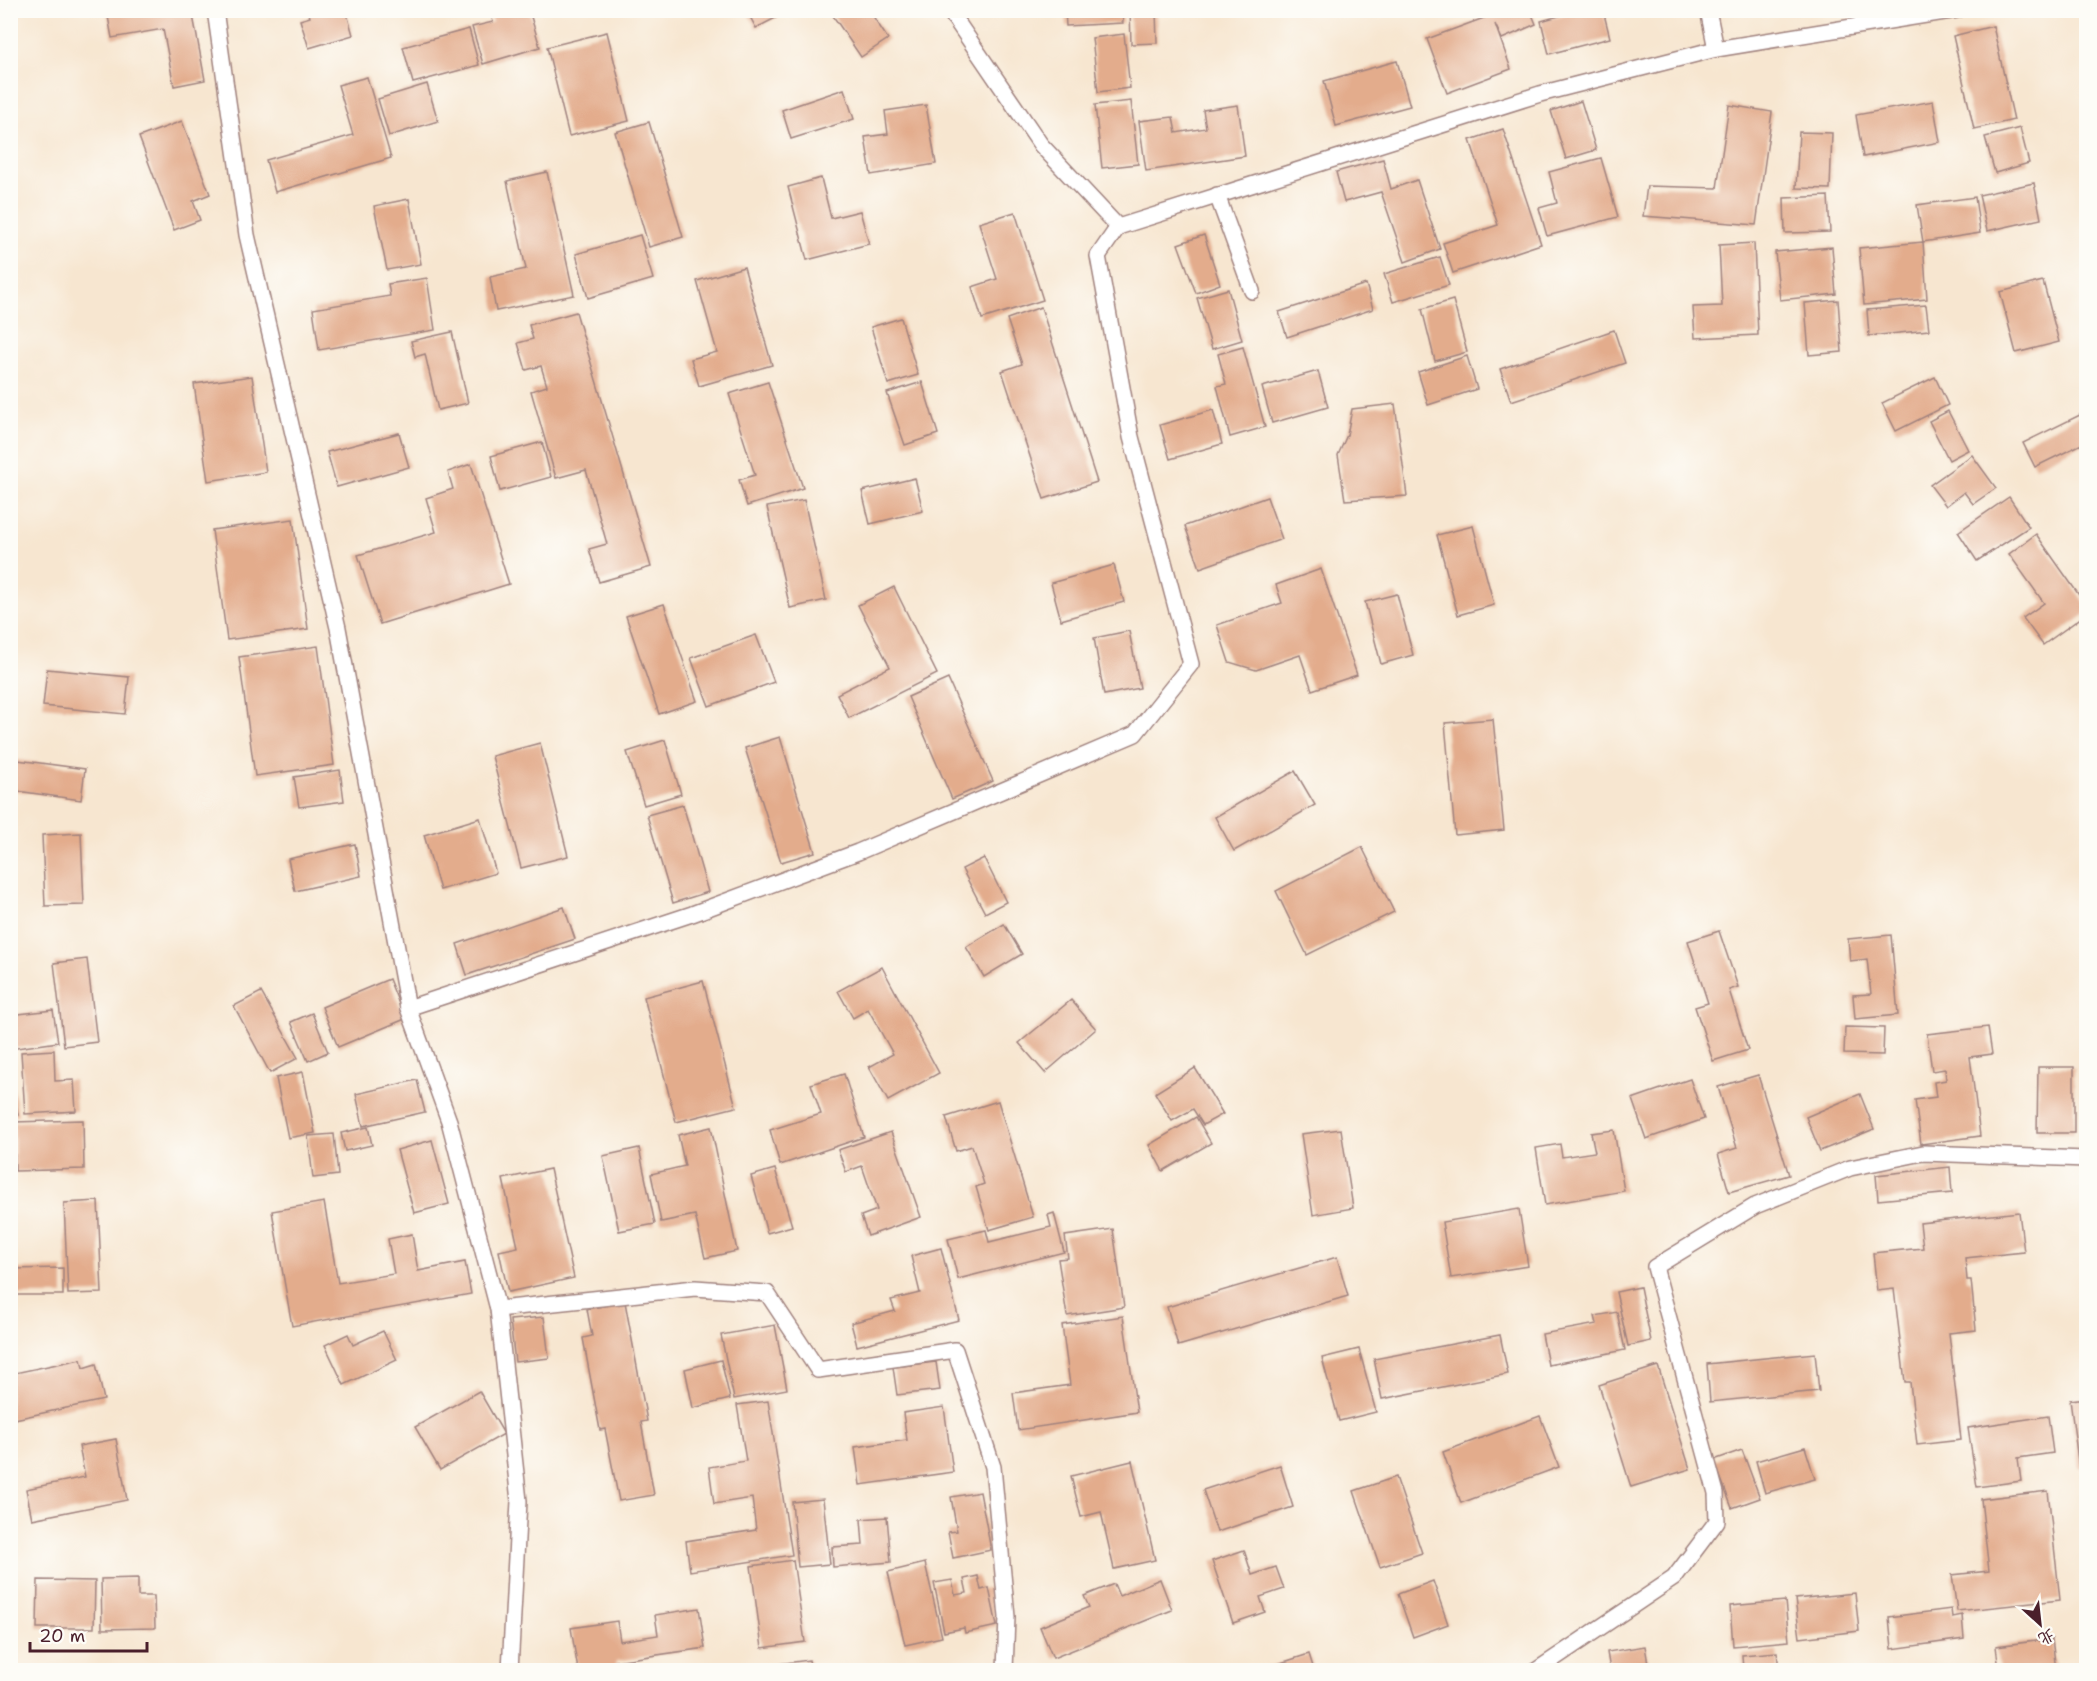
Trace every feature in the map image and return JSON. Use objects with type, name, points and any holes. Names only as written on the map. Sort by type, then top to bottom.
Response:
[{"type":"lane","points":[[213,10],[216,17],[247,235],[338,628],[408,1008],[449,1121],[498,1309],[519,1501],[510,1671]]},
{"type":"lane","points":[[949,10],[1041,145],[1118,227]]},
{"type":"lane","points":[[1708,10],[1716,49]]},
{"type":"lane","points":[[408,1008],[692,914],[847,856],[1134,734],[1191,664],[1131,437],[1098,256],[1118,227],[1540,94],[1716,49],[1957,10]]},
{"type":"lane","points":[[1217,195],[1252,291]]},
{"type":"lane","points":[[1537,1671],[1674,1578],[1717,1521],[1716,1493],[1655,1267],[1755,1206],[1850,1168],[1923,1153],[2086,1159]]},
{"type":"lane","points":[[498,1309],[695,1288],[767,1293],[818,1370],[955,1350],[993,1467],[1007,1617],[1005,1671]]},
{"type":"building","points":[[192,10],[205,80],[174,86],[163,29],[112,38],[107,11]]},
{"type":"building","points":[[308,10],[346,10],[353,35],[309,48],[300,20],[310,17]]},
{"type":"building","points":[[490,10],[529,10],[540,47],[483,64],[472,27],[493,22]]},
{"type":"building","points":[[791,10],[756,28],[747,11]]},
{"type":"building","points":[[829,10],[869,10],[888,39],[861,57]]},
{"type":"building","points":[[1065,10],[1122,10],[1123,23],[1066,26]]},
{"type":"building","points":[[1130,10],[1156,10],[1157,43],[1131,44]]},
{"type":"building","points":[[1490,10],[1536,10],[1531,12],[1536,24],[1502,39],[1495,24],[1511,69],[1447,93],[1427,39],[1492,15]]},
{"type":"building","points":[[1580,10],[1603,10],[1610,38],[1549,54],[1541,21]]},
{"type":"building","points":[[1993,26],[2014,120],[1974,129],[1953,36]]},
{"type":"building","points":[[469,29],[479,65],[413,83],[403,47]]},
{"type":"building","points":[[607,32],[629,121],[569,136],[547,47]]},
{"type":"building","points":[[1124,34],[1130,88],[1098,92],[1092,38]]},
{"type":"building","points":[[1397,61],[1410,106],[1336,126],[1324,81]]},
{"type":"building","points":[[367,77],[391,158],[275,192],[266,160],[353,135],[338,85]]},
{"type":"building","points":[[427,84],[438,121],[389,136],[378,99]]},
{"type":"building","points":[[844,89],[854,119],[791,139],[782,110]]},
{"type":"building","points":[[1131,101],[1138,164],[1102,168],[1095,105]]},
{"type":"building","points":[[1581,101],[1596,150],[1566,159],[1551,111]]},
{"type":"building","points":[[1933,101],[1940,142],[1863,157],[1856,115]]},
{"type":"building","points":[[926,105],[936,164],[871,175],[865,137],[888,134],[885,111]]},
{"type":"building","points":[[1238,105],[1245,156],[1146,171],[1139,121],[1173,117],[1176,133],[1206,128],[1203,110]]},
{"type":"building","points":[[1729,105],[1772,112],[1756,225],[1643,216],[1647,186],[1717,188]]},
{"type":"building","points":[[182,121],[210,194],[193,201],[200,220],[174,230],[139,137]]},
{"type":"building","points":[[649,122],[683,237],[649,247],[615,132]]},
{"type":"building","points":[[2020,128],[2029,163],[1995,173],[1985,137]]},
{"type":"building","points":[[1503,129],[1541,244],[1453,273],[1443,243],[1498,225],[1470,140]]},
{"type":"building","points":[[1799,132],[1832,133],[1830,189],[1796,188]]},
{"type":"building","points":[[1601,158],[1618,217],[1547,236],[1539,208],[1557,203],[1549,172]]},
{"type":"building","points":[[1383,159],[1391,189],[1417,180],[1440,249],[1405,262],[1381,192],[1344,202],[1336,172]]},
{"type":"building","points":[[547,172],[574,295],[496,311],[490,277],[526,269],[507,181]]},
{"type":"building","points":[[821,178],[831,218],[860,211],[869,244],[807,260],[788,187]]},
{"type":"building","points":[[2034,183],[2041,219],[1987,231],[1979,195]]},
{"type":"building","points":[[1828,196],[1830,232],[1785,233],[1784,198]]},
{"type":"building","points":[[1975,197],[1980,233],[1923,242],[1917,205]]},
{"type":"building","points":[[409,199],[421,264],[387,270],[374,206]]},
{"type":"building","points":[[1015,212],[1043,300],[982,319],[972,287],[997,279],[979,223]]},
{"type":"building","points":[[640,235],[653,279],[588,298],[576,254]]},
{"type":"building","points":[[1204,235],[1220,284],[1196,293],[1178,244]]},
{"type":"building","points":[[1923,242],[1927,299],[1864,305],[1859,248]]},
{"type":"building","points":[[1754,243],[1758,335],[1695,338],[1693,307],[1722,306],[1719,245]]},
{"type":"building","points":[[1832,247],[1836,294],[1780,300],[1775,252]]},
{"type":"building","points":[[1440,257],[1449,285],[1393,302],[1384,274]]},
{"type":"building","points":[[744,267],[772,365],[699,386],[691,359],[717,352],[697,281]]},
{"type":"building","points":[[427,278],[435,330],[319,350],[313,309],[390,296],[388,284]]},
{"type":"building","points":[[2043,281],[2059,342],[2016,353],[2000,292]]},
{"type":"building","points":[[1366,284],[1373,309],[1287,337],[1279,312]]},
{"type":"building","points":[[1228,289],[1242,340],[1212,349],[1197,298]]},
{"type":"building","points":[[1453,300],[1467,352],[1435,361],[1422,309]]},
{"type":"building","points":[[1838,300],[1842,352],[1809,355],[1805,303]]},
{"type":"building","points":[[1926,305],[1929,330],[1869,336],[1867,310]]},
{"type":"building","points":[[1041,307],[1097,482],[1044,499],[1002,371],[1022,364],[1007,319]]},
{"type":"building","points":[[576,312],[651,567],[599,582],[589,549],[607,544],[586,470],[556,478],[531,391],[547,386],[541,366],[526,370],[518,343],[533,339],[529,325]]},
{"type":"building","points":[[901,318],[918,375],[888,384],[871,327]]},
{"type":"building","points":[[1614,330],[1625,363],[1511,401],[1500,369]]},
{"type":"building","points":[[452,332],[468,403],[438,410],[425,354],[415,357],[411,341]]},
{"type":"building","points":[[1243,347],[1265,427],[1230,437],[1217,386],[1226,384],[1218,354]]},
{"type":"building","points":[[1467,356],[1477,389],[1428,405],[1418,372]]},
{"type":"building","points":[[1318,371],[1328,407],[1272,423],[1262,387]]},
{"type":"building","points":[[252,376],[266,472],[208,481],[194,384]]},
{"type":"building","points":[[1935,377],[1948,405],[1896,431],[1882,403]]},
{"type":"building","points":[[768,382],[803,488],[747,506],[739,480],[755,475],[729,394]]},
{"type":"building","points":[[922,382],[938,434],[905,445],[887,393]]},
{"type":"building","points":[[1395,404],[1407,496],[1345,500],[1338,455],[1347,435],[1352,409]]},
{"type":"building","points":[[1213,410],[1222,444],[1170,459],[1160,425]]},
{"type":"building","points":[[1948,411],[1968,450],[1949,460],[1929,421]]},
{"type":"building","points":[[2086,412],[2086,442],[2035,467],[2023,443]]},
{"type":"building","points":[[399,433],[409,467],[337,487],[327,452]]},
{"type":"building","points":[[542,442],[551,477],[500,491],[491,456]]},
{"type":"building","points":[[1972,455],[1996,488],[1973,504],[1964,492],[1946,506],[1930,485]]},
{"type":"building","points":[[471,464],[509,584],[380,624],[358,555],[436,532],[426,498],[453,489],[448,472]]},
{"type":"building","points":[[915,478],[923,511],[870,524],[862,491]]},
{"type":"building","points":[[1267,497],[1282,539],[1200,568],[1185,526]]},
{"type":"building","points":[[2009,497],[2029,527],[1977,561],[1958,532]]},
{"type":"building","points":[[804,500],[826,600],[790,608],[767,507]]},
{"type":"building","points":[[293,519],[308,629],[227,640],[212,530]]},
{"type":"building","points":[[1473,526],[1494,605],[1458,615],[1437,535]]},
{"type":"building","points":[[2036,534],[2086,605],[2086,614],[2043,645],[2023,618],[2044,603],[2009,554]]},
{"type":"building","points":[[1114,565],[1124,602],[1061,620],[1051,583]]},
{"type":"building","points":[[1321,569],[1357,675],[1312,690],[1300,655],[1256,670],[1229,662],[1217,625],[1282,603],[1276,585]]},
{"type":"building","points":[[894,587],[937,674],[849,718],[837,694],[890,667],[858,605]]},
{"type":"building","points":[[1397,594],[1413,655],[1381,664],[1365,602]]},
{"type":"building","points":[[664,604],[697,701],[659,714],[626,616]]},
{"type":"building","points":[[1129,631],[1140,688],[1104,695],[1094,638]]},
{"type":"building","points":[[756,635],[774,682],[709,706],[691,658]]},
{"type":"building","points":[[318,646],[334,765],[255,776],[239,657]]},
{"type":"building","points":[[47,669],[129,677],[125,714],[43,706]]},
{"type":"building","points":[[948,679],[993,781],[952,799],[908,697]]},
{"type":"building","points":[[1493,719],[1504,830],[1455,835],[1445,723]]},
{"type":"building","points":[[780,737],[815,852],[781,862],[745,748]]},
{"type":"building","points":[[665,740],[681,794],[644,805],[627,752]]},
{"type":"building","points":[[540,743],[568,856],[521,868],[492,756]]},
{"type":"building","points":[[10,759],[85,769],[81,800],[10,790]]},
{"type":"building","points":[[340,770],[344,801],[299,807],[294,777]]},
{"type":"building","points":[[1295,771],[1315,805],[1234,851],[1215,817]]},
{"type":"building","points":[[683,805],[708,892],[673,903],[647,815]]},
{"type":"building","points":[[480,818],[496,873],[440,890],[424,835]]},
{"type":"building","points":[[81,833],[84,905],[45,906],[42,835]]},
{"type":"building","points":[[355,844],[361,876],[295,891],[288,859]]},
{"type":"building","points":[[1362,847],[1394,912],[1307,955],[1276,891]]},
{"type":"building","points":[[984,858],[1006,902],[985,913],[962,869]]},
{"type":"building","points":[[564,907],[575,939],[467,975],[457,944]]},
{"type":"building","points":[[1004,924],[1022,954],[984,977],[966,947]]},
{"type":"building","points":[[1719,931],[1738,987],[1729,990],[1748,1050],[1713,1061],[1695,1007],[1708,1003],[1688,941]]},
{"type":"building","points":[[1891,935],[1898,1015],[1855,1019],[1853,995],[1871,994],[1867,959],[1850,961],[1848,939]]},
{"type":"building","points":[[87,959],[97,1042],[64,1046],[54,963]]},
{"type":"building","points":[[882,967],[939,1073],[888,1101],[869,1067],[893,1054],[868,1009],[853,1018],[838,991]]},
{"type":"building","points":[[389,979],[405,1019],[338,1047],[322,1007]]},
{"type":"building","points":[[703,981],[736,1107],[676,1122],[644,997]]},
{"type":"building","points":[[261,992],[298,1058],[270,1073],[234,1006]]},
{"type":"building","points":[[1071,1000],[1096,1029],[1045,1073],[1019,1043]]},
{"type":"building","points":[[53,1010],[58,1042],[10,1049],[10,1015]]},
{"type":"building","points":[[312,1013],[328,1052],[308,1061],[291,1022]]},
{"type":"building","points":[[1845,1027],[1884,1028],[1883,1055],[1844,1054]]},
{"type":"building","points":[[1988,1027],[1992,1054],[1970,1057],[1980,1136],[1921,1144],[1915,1100],[1936,1097],[1934,1082],[1946,1080],[1945,1069],[1932,1071],[1927,1034]]},
{"type":"building","points":[[54,1050],[55,1081],[74,1080],[76,1111],[25,1114],[21,1052]]},
{"type":"building","points":[[2038,1067],[2074,1067],[2074,1133],[2037,1133]]},
{"type":"building","points":[[10,1068],[18,1115],[10,1116]]},
{"type":"building","points":[[1195,1068],[1223,1114],[1203,1125],[1193,1109],[1172,1121],[1155,1093]]},
{"type":"building","points":[[303,1072],[315,1133],[288,1138],[276,1078]]},
{"type":"building","points":[[844,1074],[864,1137],[780,1165],[770,1130],[821,1114],[811,1084]]},
{"type":"building","points":[[1758,1075],[1789,1175],[1729,1192],[1718,1154],[1737,1148],[1718,1087]]},
{"type":"building","points":[[1690,1079],[1704,1119],[1646,1139],[1632,1099]]},
{"type":"building","points":[[417,1080],[425,1112],[363,1126],[356,1094]]},
{"type":"building","points":[[1860,1094],[1874,1129],[1820,1151],[1806,1117]]},
{"type":"building","points":[[998,1101],[1033,1217],[989,1230],[976,1187],[984,1184],[972,1146],[956,1151],[946,1117]]},
{"type":"building","points":[[1196,1117],[1211,1143],[1163,1171],[1149,1145]]},
{"type":"building","points":[[83,1120],[84,1169],[15,1171],[14,1122]]},
{"type":"building","points":[[368,1127],[372,1145],[345,1151],[341,1133]]},
{"type":"building","points":[[711,1127],[737,1251],[705,1258],[695,1215],[661,1222],[651,1174],[685,1166],[678,1135]]},
{"type":"building","points":[[1341,1129],[1353,1208],[1313,1215],[1301,1134]]},
{"type":"building","points":[[1614,1130],[1624,1191],[1545,1205],[1536,1148],[1560,1144],[1562,1157],[1595,1152],[1591,1133]]},
{"type":"building","points":[[891,1132],[921,1217],[868,1236],[861,1216],[877,1210],[862,1166],[846,1172],[838,1150]]},
{"type":"building","points":[[334,1134],[338,1175],[313,1178],[308,1136]]},
{"type":"building","points":[[432,1140],[449,1204],[414,1213],[397,1150]]},
{"type":"building","points":[[639,1148],[655,1224],[619,1231],[603,1156]]},
{"type":"building","points":[[1950,1167],[1952,1193],[1878,1200],[1876,1175]]},
{"type":"building","points":[[550,1169],[574,1278],[508,1292],[499,1251],[518,1247],[503,1179]]},
{"type":"building","points":[[775,1169],[792,1226],[767,1233],[751,1176]]},
{"type":"building","points":[[98,1201],[102,1293],[68,1294],[64,1203]]},
{"type":"building","points":[[324,1202],[338,1283],[394,1274],[388,1239],[412,1234],[418,1271],[465,1262],[471,1294],[292,1326],[272,1211]]},
{"type":"building","points":[[1519,1209],[1528,1266],[1451,1278],[1442,1222]]},
{"type":"building","points":[[2019,1212],[2024,1252],[1965,1258],[1967,1280],[1971,1280],[1976,1330],[1949,1333],[1961,1440],[1917,1445],[1910,1382],[1905,1382],[1894,1289],[1877,1291],[1873,1253],[1923,1248],[1920,1223]]},
{"type":"building","points":[[1054,1213],[1064,1252],[958,1279],[948,1239],[986,1230],[989,1242],[1051,1227],[1048,1215]]},
{"type":"building","points":[[1113,1229],[1124,1307],[1067,1316],[1058,1259],[1068,1258],[1065,1236]]},
{"type":"building","points":[[941,1248],[959,1320],[857,1346],[851,1323],[895,1311],[891,1300],[920,1293],[911,1256]]},
{"type":"building","points":[[1337,1257],[1348,1296],[1178,1346],[1167,1307]]},
{"type":"building","points":[[63,1268],[63,1295],[10,1295],[10,1269]]},
{"type":"building","points":[[1640,1287],[1651,1341],[1628,1346],[1616,1292]]},
{"type":"building","points":[[625,1302],[647,1421],[641,1422],[654,1495],[619,1501],[605,1429],[600,1430],[583,1338],[592,1336],[587,1309]]},
{"type":"building","points":[[1617,1312],[1625,1350],[1548,1365],[1542,1334],[1597,1324],[1595,1316]]},
{"type":"building","points":[[1123,1316],[1137,1412],[1018,1430],[1013,1393],[1070,1385],[1062,1325]]},
{"type":"building","points":[[544,1317],[549,1358],[515,1362],[510,1320]]},
{"type":"building","points":[[775,1325],[787,1389],[734,1399],[721,1335]]},
{"type":"building","points":[[383,1331],[397,1360],[344,1385],[325,1345],[348,1334],[353,1345]]},
{"type":"building","points":[[1500,1335],[1508,1374],[1382,1399],[1374,1359]]},
{"type":"building","points":[[1359,1349],[1376,1412],[1339,1421],[1322,1358]]},
{"type":"building","points":[[1815,1353],[1819,1391],[1710,1402],[1707,1364]]},
{"type":"building","points":[[81,1359],[83,1368],[96,1364],[104,1400],[10,1420],[10,1374]]},
{"type":"building","points":[[721,1360],[730,1399],[693,1408],[685,1369]]},
{"type":"building","points":[[936,1362],[940,1390],[897,1395],[893,1367]]},
{"type":"building","points":[[1658,1366],[1690,1469],[1631,1487],[1599,1385]]},
{"type":"building","points":[[479,1391],[504,1434],[440,1470],[415,1427]]},
{"type":"building","points":[[2086,1398],[2086,1467],[2079,1468],[2070,1400]]},
{"type":"building","points":[[768,1401],[792,1555],[690,1571],[686,1541],[756,1530],[752,1498],[714,1504],[709,1467],[746,1461],[737,1405]]},
{"type":"building","points":[[944,1407],[953,1472],[860,1485],[855,1447],[907,1440],[903,1413]]},
{"type":"building","points":[[1540,1416],[1559,1467],[1461,1503],[1443,1452]]},
{"type":"building","points":[[2048,1416],[2053,1453],[2018,1458],[2021,1481],[1977,1487],[1968,1428]]},
{"type":"building","points":[[116,1439],[127,1500],[32,1519],[26,1489],[85,1477],[79,1446]]},
{"type":"building","points":[[1805,1447],[1815,1479],[1765,1493],[1756,1461]]},
{"type":"building","points":[[1742,1450],[1760,1498],[1732,1508],[1714,1460]]},
{"type":"building","points":[[1132,1461],[1155,1560],[1114,1569],[1101,1512],[1081,1517],[1071,1476]]},
{"type":"building","points":[[1280,1465],[1293,1507],[1217,1532],[1203,1490]]},
{"type":"building","points":[[1396,1477],[1422,1553],[1380,1567],[1354,1491]]},
{"type":"building","points":[[2048,1491],[2060,1600],[1957,1611],[1952,1575],[1989,1571],[1981,1499]]},
{"type":"building","points":[[980,1492],[991,1550],[953,1558],[948,1532],[957,1531],[951,1497]]},
{"type":"building","points":[[823,1499],[830,1564],[798,1567],[792,1502]]},
{"type":"building","points":[[887,1517],[891,1562],[833,1567],[832,1547],[863,1545],[861,1519]]},
{"type":"building","points":[[1244,1550],[1252,1575],[1276,1567],[1284,1589],[1260,1597],[1265,1612],[1233,1623],[1212,1561]]},
{"type":"building","points":[[793,1560],[805,1642],[762,1648],[751,1566]]},
{"type":"building","points":[[925,1563],[942,1637],[905,1645],[888,1572]]},
{"type":"building","points":[[978,1576],[981,1590],[989,1588],[997,1626],[965,1633],[964,1628],[944,1632],[934,1583],[952,1580],[955,1595],[967,1593],[964,1579]]},
{"type":"building","points":[[138,1578],[138,1596],[154,1596],[155,1628],[102,1629],[101,1579]]},
{"type":"building","points":[[1160,1579],[1172,1610],[1053,1658],[1040,1627],[1089,1607],[1084,1596],[1114,1584],[1119,1596]]},
{"type":"building","points":[[38,1580],[95,1581],[94,1628],[37,1628]]},
{"type":"building","points":[[1433,1581],[1448,1624],[1413,1637],[1398,1594]]},
{"type":"building","points":[[1855,1593],[1859,1631],[1800,1638],[1795,1599]]},
{"type":"building","points":[[1785,1601],[1789,1641],[1733,1646],[1730,1606]]},
{"type":"building","points":[[699,1608],[705,1648],[616,1661],[617,1670],[578,1670],[571,1628],[617,1621],[620,1641],[658,1635],[655,1615]]},
{"type":"building","points":[[1951,1609],[1952,1617],[1962,1615],[1964,1639],[1892,1649],[1889,1617]]},
{"type":"building","points":[[2052,1639],[2056,1670],[1999,1670],[1996,1646]]},
{"type":"building","points":[[1645,1646],[1649,1670],[1610,1670],[1607,1652]]},
{"type":"building","points":[[1777,1652],[1779,1670],[1743,1670],[1742,1655]]},
{"type":"building","points":[[1309,1654],[1314,1670],[1266,1670],[1265,1668]]},
{"type":"building","points":[[809,1660],[811,1670],[763,1670],[762,1666]]},
{"type":"building","points":[[968,1667],[968,1670],[952,1669]]}]
